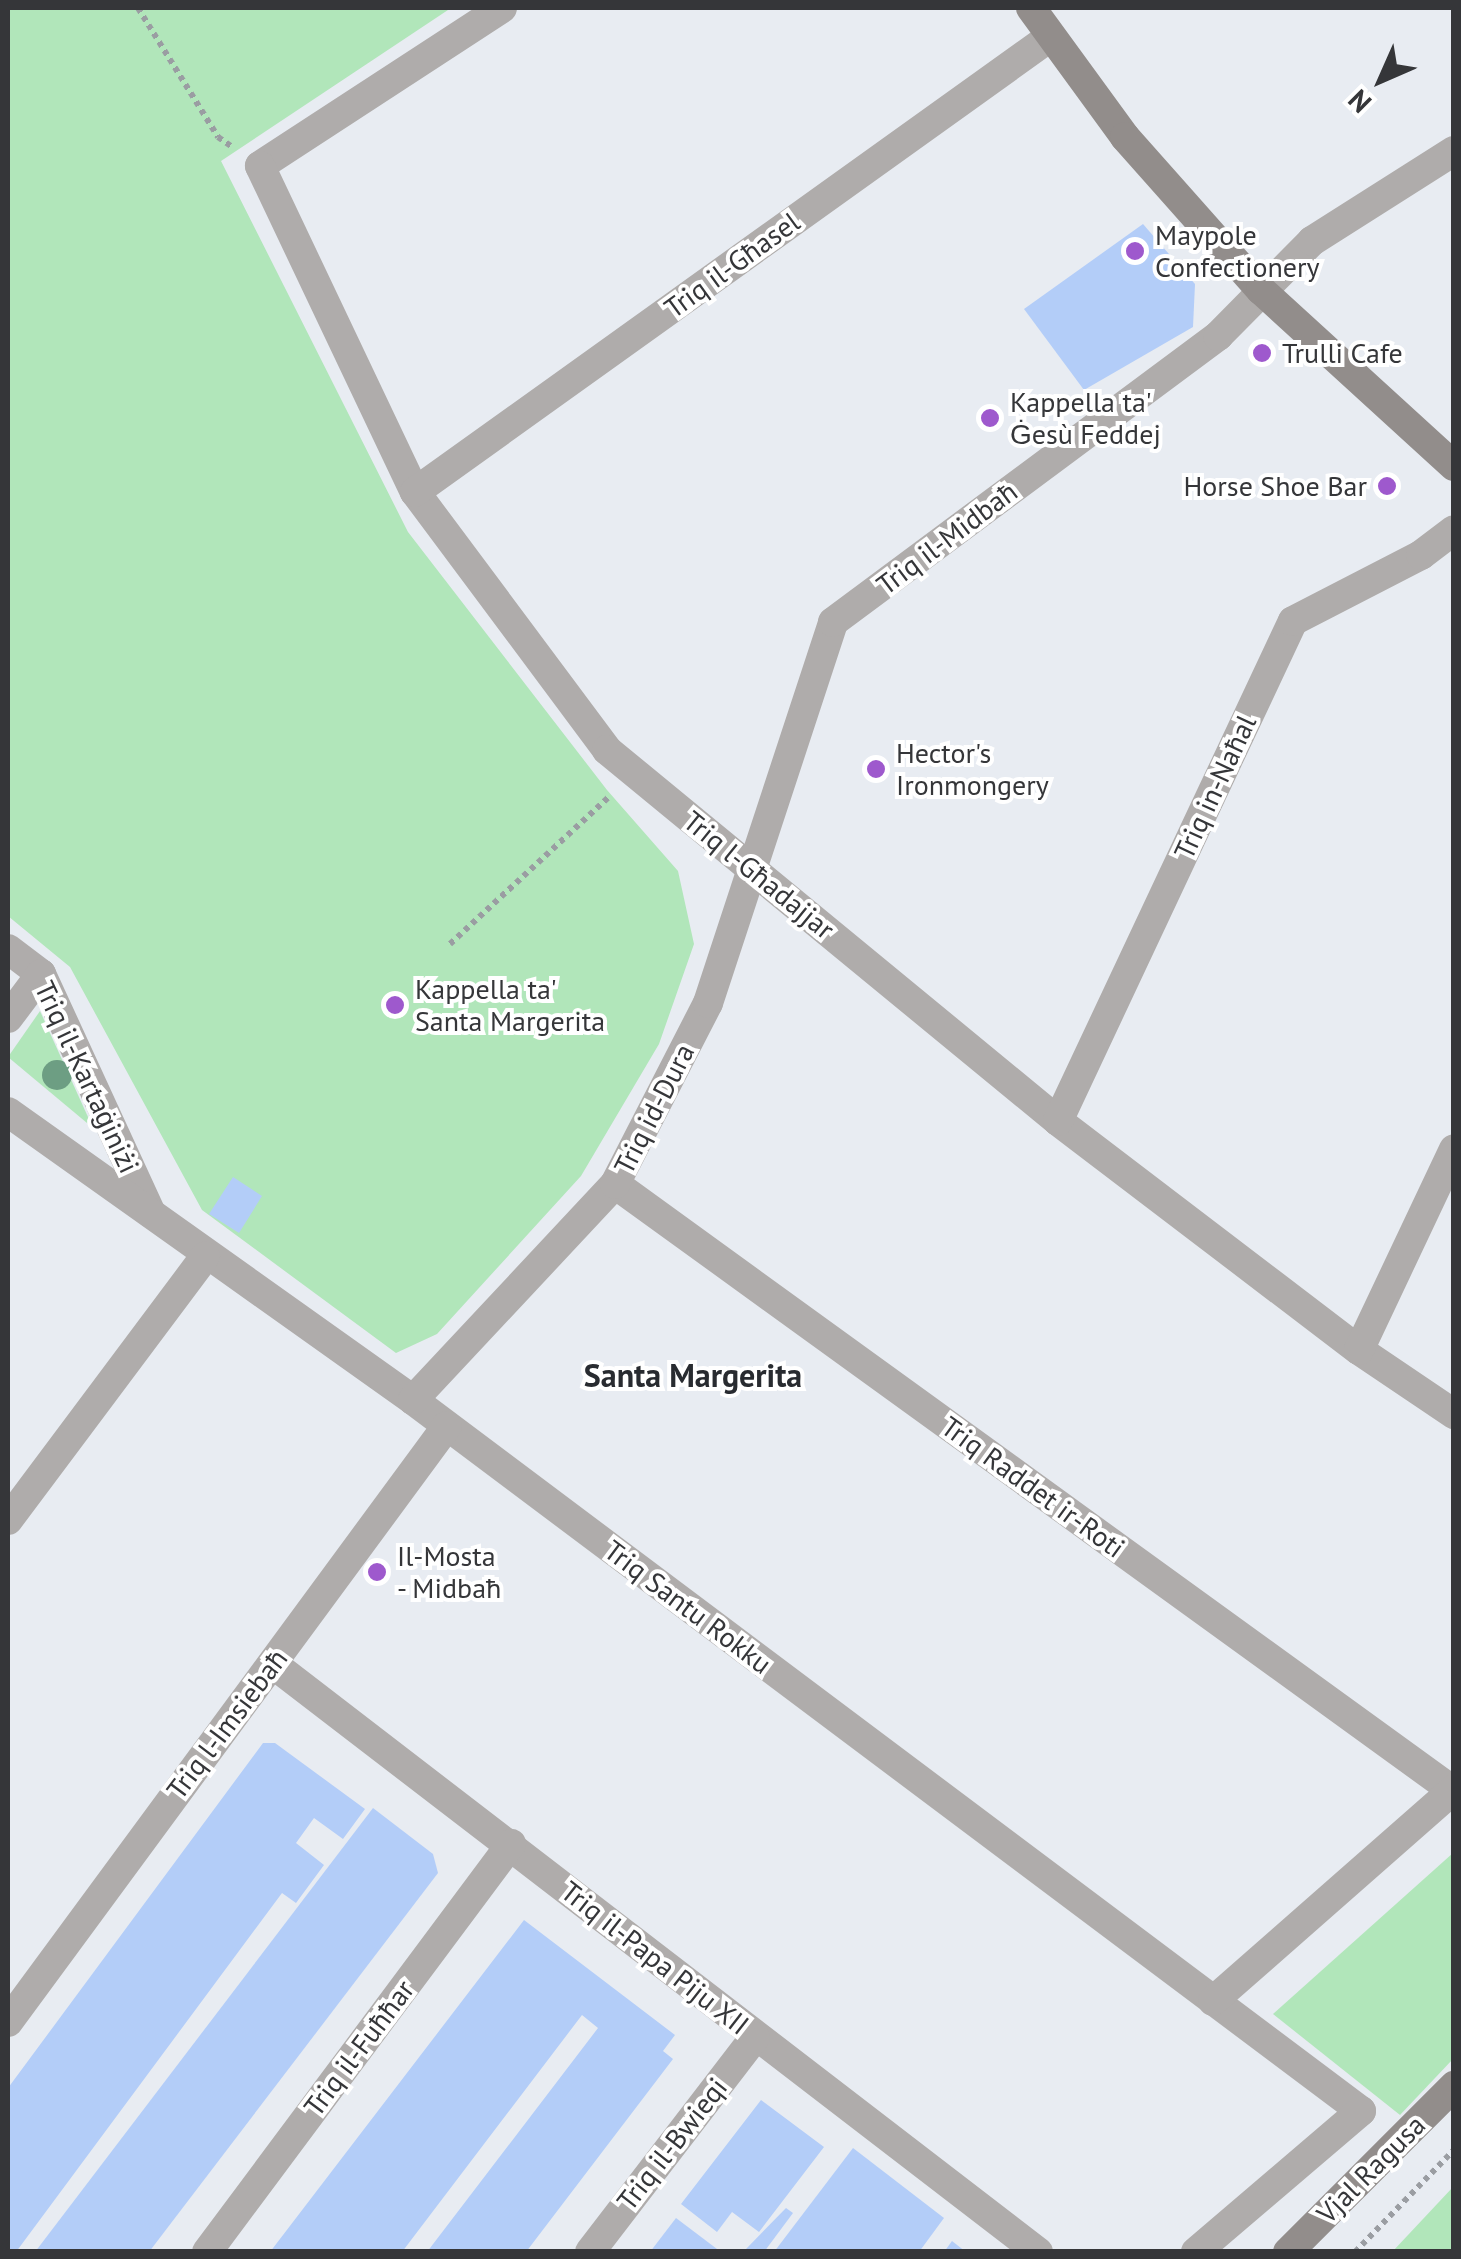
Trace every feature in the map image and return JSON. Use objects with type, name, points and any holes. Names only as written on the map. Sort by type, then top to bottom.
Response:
[{"type":"street","points":[[260,166],[502,8]]},
{"type":"street","points":[[1031,8],[1125,138],[1261,290],[1454,466]]},
{"type":"street","name":"Triq il-Għasel","points":[[415,492],[1050,37]]},
{"type":"street","name":"Triq il-Midbaħ","points":[[752,868],[833,622],[1218,336],[1312,241],[1454,150]]},
{"type":"street","name":"Triq l-Għadajjar","points":[[260,166],[415,492],[607,750],[1058,1121],[1359,1350],[1454,1414]]},
{"type":"street","name":"Triq in-Naħal","points":[[1058,1121],[1292,622],[1421,556],[1454,530]]},
{"type":"street","name":"Triq id-Dura","points":[[412,1400],[615,1184],[708,1004],[752,868]]},
{"type":"street","name":"Triq il-Kartaġiniżi","points":[[8,949],[40,974],[152,1216]]},
{"type":"street","points":[[8,1018],[40,974]]},
{"type":"street","name":"Triq Santu Rokku","points":[[8,1112],[205,1257],[412,1400],[1361,2111],[1196,2252]]},
{"type":"street","points":[[1359,1350],[1454,1149]]},
{"type":"street","name":"Triq Raddet ir-Roti","points":[[615,1184],[1453,1790]]},
{"type":"street","points":[[8,1520],[205,1257]]},
{"type":"street","name":"Triq l-Imsiebaħ","points":[[8,2022],[18,1979],[273,1664],[446,1426]]},
{"type":"street","name":"Triq il-Papa Piju XII","points":[[273,1664],[1038,2252]]},
{"type":"street","points":[[1213,2001],[1453,1790]]},
{"type":"street","name":"Triq il-Fuħħar","points":[[207,2252],[511,1844]]},
{"type":"street","name":"Triq il-Bwieqi","points":[[590,2252],[754,2037]]},
{"type":"street","name":"Vjal Ragusa","points":[[1288,2252],[1454,2086]]},
{"type":"path","points":[[138,8],[218,137],[260,166]]},
{"type":"path","points":[[450,944],[634,774]]},
{"type":"path","points":[[1355,2252],[1454,2150]]},
{"type":"green space","points":[[8,8],[451,8],[221,161],[408,532],[607,790],[678,871],[694,944],[659,1044],[581,1176],[437,1334],[396,1353],[202,1210],[70,967],[8,916]]},
{"type":"green space","points":[[40,1011],[93,1128],[8,1057]]},
{"type":"green space","points":[[1453,1853],[1453,2059],[1400,2115],[1273,2014]]},
{"type":"green space","points":[[1453,2187],[1453,2251],[1393,2251]]},
{"type":"building","points":[[1143,224],[1195,284],[1193,327],[1084,390],[1024,309]]},
{"type":"building","points":[[233,1177],[262,1196],[239,1233],[209,1214]]},
{"type":"building","points":[[263,1743],[275,1743],[365,1809],[343,1839],[314,1818],[296,1843],[324,1865],[296,1903],[282,1893],[16,2252],[8,2252],[8,2088]]},
{"type":"building","points":[[373,1808],[433,1854],[438,1873],[149,2252],[35,2252]]},
{"type":"building","points":[[524,1920],[675,2035],[663,2051],[673,2059],[526,2252],[427,2252],[598,2028],[582,2015],[402,2252],[270,2252]]},
{"type":"building","points":[[761,2100],[824,2147],[759,2232],[732,2212],[717,2232],[681,2204]]},
{"type":"building","points":[[853,2148],[944,2218],[919,2252],[774,2252]]},
{"type":"building","points":[[786,2208],[793,2213],[764,2252],[746,2249]]},
{"type":"building","points":[[676,2218],[721,2252],[650,2252]]},
{"type":"building","points":[[952,2241],[966,2252],[944,2252]]},
{"type":"place","name":"Maypole Confectionery","points":[[1135,251]]},
{"type":"place","name":"Trulli Cafe","points":[[1262,353]]},
{"type":"place","name":"Kappella ta' Ġesù Feddej","points":[[990,418]]},
{"type":"place","name":"Horse Shoe Bar","points":[[1387,486]]},
{"type":"place","name":"Hector's Ironmongery","points":[[876,769]]},
{"type":"place","name":"Kappella ta' Santa Margerita","points":[[395,1005]]},
{"type":"place","name":"Il-Mosta - Midbaħ","points":[[377,1572]]},
{"type":"district","name":"Santa Margerita","points":[[693,1375]]}]
